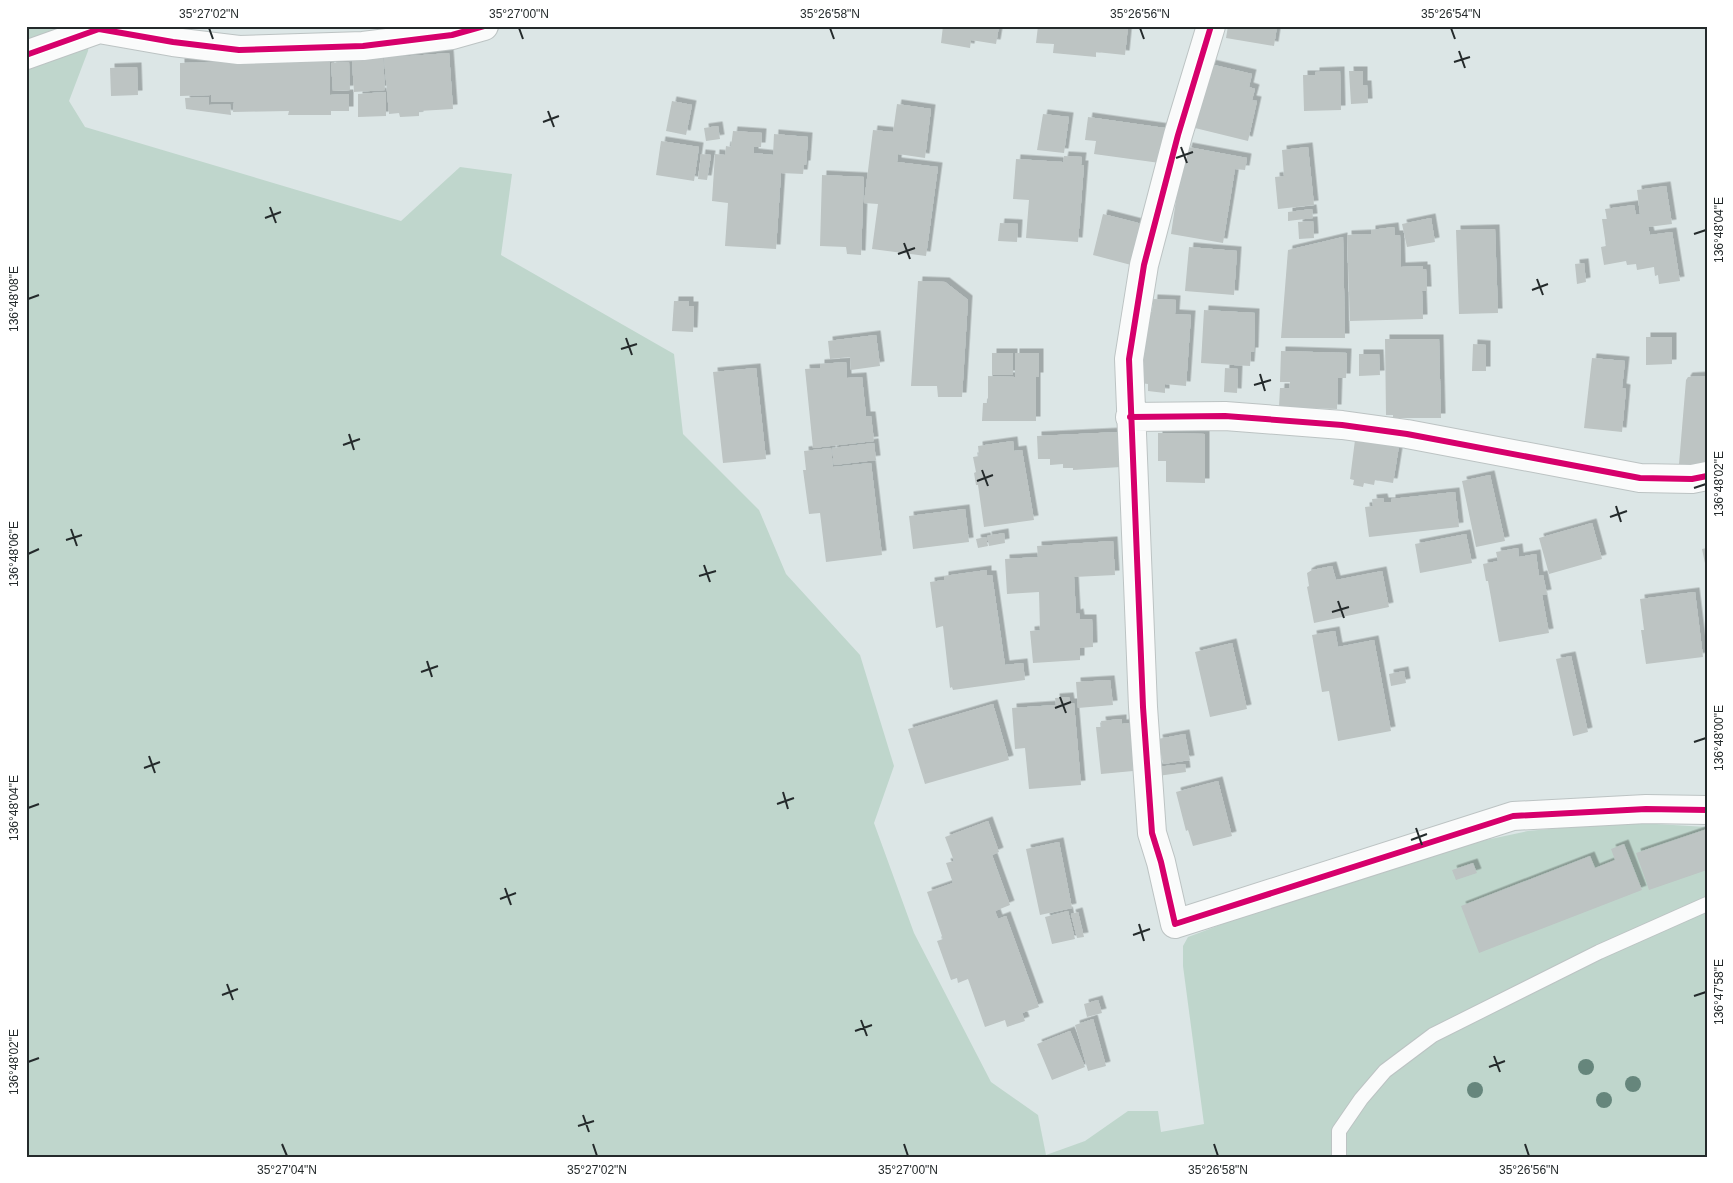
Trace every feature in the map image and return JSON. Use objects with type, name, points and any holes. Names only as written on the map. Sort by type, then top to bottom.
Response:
[{"type":"street","points":[[26,55],[99,29],[173,42],[239,50],[363,46],[452,35],[484,26]]},
{"type":"street","points":[[1211,26],[1178,135],[1144,265],[1128,359],[1143,707],[1152,833],[1161,862],[1174,924],[1512,816],[1646,809],[1707,810]]},
{"type":"street","points":[[1130,417],[1225,416],[1342,426],[1407,434],[1640,478],[1692,479],[1707,476]]},
{"type":"lane","points":[[1339,1157],[1339,1132],[1361,1099],[1385,1071],[1434,1035],[1599,952],[1707,904]]},
{"type":"green space","points":[[26,26],[92,26],[88,51],[69,101],[85,127],[401,221],[460,167],[512,174],[501,255],[674,354],[683,434],[759,510],[786,574],[860,655],[894,766],[874,823],[914,933],[991,1082],[1038,1115],[1046,1155],[1085,1141],[1128,1111],[1158,1111],[1161,1132],[1204,1124],[1183,966],[1183,946],[1188,937],[1329,884],[1467,844],[1528,831],[1622,822],[1707,827],[1707,1157],[26,1157]]},
{"type":"building","points":[[943,26],[999,26],[996,44],[971,40],[970,48],[941,43]]},
{"type":"building","points":[[1038,26],[1128,26],[1125,55],[1096,52],[1096,57],[1053,53],[1054,44],[1036,43]]},
{"type":"building","points":[[1228,26],[1277,26],[1274,46],[1226,38]]},
{"type":"building","points":[[449,53],[453,109],[419,111],[419,116],[400,117],[399,113],[389,114],[384,58]]},
{"type":"building","points":[[383,58],[385,90],[354,92],[352,60]]},
{"type":"building","points":[[330,60],[330,95],[349,94],[349,111],[331,111],[331,115],[288,115],[289,111],[233,112],[234,102],[211,102],[211,95],[180,96],[180,63]]},
{"type":"building","points":[[349,62],[350,90],[333,91],[331,63]]},
{"type":"building","points":[[1210,64],[1252,74],[1249,87],[1255,89],[1252,100],[1257,101],[1248,141],[1195,128]]},
{"type":"building","points":[[137,67],[138,95],[111,96],[110,68]]},
{"type":"building","points":[[1340,71],[1341,110],[1304,111],[1303,75],[1315,75],[1315,72]]},
{"type":"building","points":[[1349,71],[1363,71],[1363,85],[1367,85],[1368,103],[1351,104]]},
{"type":"building","points":[[386,92],[386,116],[358,117],[358,94]]},
{"type":"building","points":[[209,97],[209,105],[230,104],[231,115],[186,109],[185,98]]},
{"type":"building","points":[[672,101],[692,105],[686,135],[666,131]]},
{"type":"building","points":[[897,104],[931,109],[925,158],[898,154],[897,162],[938,167],[926,256],[872,249],[878,204],[864,203],[873,130],[893,132]]},
{"type":"building","points":[[1043,114],[1069,117],[1064,153],[1037,150]]},
{"type":"building","points":[[1088,117],[1165,128],[1160,163],[1094,154],[1096,141],[1085,140]]},
{"type":"building","points":[[718,126],[720,139],[706,141],[704,128]]},
{"type":"building","points":[[733,131],[762,133],[761,147],[754,147],[754,153],[773,155],[774,134],[808,137],[806,165],[804,165],[803,174],[781,173],[776,249],[725,246],[728,203],[712,201],[715,154],[725,155],[726,146],[731,147]]},
{"type":"building","points":[[661,141],[699,147],[694,181],[656,175]]},
{"type":"building","points":[[1188,147],[1247,158],[1245,170],[1235,169],[1223,243],[1171,234],[1177,194]]},
{"type":"building","points":[[1308,147],[1314,205],[1278,209],[1275,177],[1284,176],[1282,150]]},
{"type":"building","points":[[701,154],[711,155],[707,180],[698,179]]},
{"type":"building","points":[[1064,156],[1082,157],[1081,165],[1084,165],[1078,242],[1026,238],[1029,200],[1013,199],[1016,159],[1063,162]]},
{"type":"building","points":[[822,175],[864,177],[861,255],[847,254],[846,247],[820,246]]},
{"type":"building","points":[[1666,186],[1672,224],[1648,227],[1650,235],[1672,232],[1680,281],[1659,284],[1658,275],[1655,276],[1654,267],[1637,270],[1636,264],[1627,265],[1626,261],[1604,265],[1601,247],[1606,246],[1602,219],[1607,219],[1605,209],[1634,205],[1636,215],[1640,214],[1637,190]]},
{"type":"building","points":[[1312,209],[1313,218],[1288,221],[1288,212]]},
{"type":"building","points":[[1103,214],[1146,225],[1135,266],[1093,255]]},
{"type":"building","points":[[1431,218],[1435,242],[1407,247],[1402,224]]},
{"type":"building","points":[[1313,221],[1314,238],[1299,239],[1298,222]]},
{"type":"building","points":[[1000,223],[1018,224],[1017,242],[998,241]]},
{"type":"building","points":[[1394,227],[1395,235],[1400,235],[1401,267],[1423,266],[1423,269],[1426,269],[1427,291],[1422,291],[1423,319],[1350,321],[1347,235],[1371,234],[1371,230]]},
{"type":"building","points":[[1495,229],[1498,313],[1459,314],[1456,230]]},
{"type":"building","points":[[1343,237],[1345,338],[1281,338],[1288,250]]},
{"type":"building","points":[[1189,247],[1237,251],[1234,295],[1185,291]]},
{"type":"building","points":[[1584,263],[1586,282],[1577,284],[1575,264]]},
{"type":"building","points":[[918,281],[945,282],[968,300],[962,397],[938,397],[937,386],[911,386]]},
{"type":"building","points":[[1153,299],[1176,300],[1175,314],[1191,315],[1186,386],[1165,384],[1165,393],[1148,391],[1148,384],[1140,383],[1143,337],[1147,337],[1148,312],[1152,312]]},
{"type":"building","points":[[674,301],[689,301],[689,306],[694,306],[693,332],[672,331]]},
{"type":"building","points":[[1204,310],[1255,313],[1254,352],[1251,352],[1250,366],[1201,363]]},
{"type":"building","points":[[876,335],[880,366],[851,370],[850,357],[830,359],[828,341]]},
{"type":"building","points":[[1646,337],[1672,337],[1672,364],[1646,365]]},
{"type":"building","points":[[1385,339],[1439,339],[1441,418],[1393,418],[1393,415],[1386,415]]},
{"type":"building","points":[[1473,344],[1486,345],[1486,371],[1472,371]]},
{"type":"building","points":[[1281,351],[1347,353],[1346,378],[1338,378],[1337,409],[1279,407],[1280,388],[1289,388],[1290,382],[1280,382]]},
{"type":"building","points":[[992,353],[1013,353],[1013,375],[992,375]]},
{"type":"building","points":[[1015,353],[1039,353],[1039,377],[1036,377],[1036,421],[982,421],[983,403],[988,403],[988,376],[1015,377]]},
{"type":"building","points":[[1359,354],[1379,354],[1380,375],[1359,376]]},
{"type":"building","points":[[1592,358],[1625,361],[1622,388],[1626,389],[1622,432],[1584,428]]},
{"type":"building","points":[[846,362],[847,378],[862,377],[866,416],[871,416],[874,441],[813,448],[805,369],[820,368],[820,364]]},
{"type":"building","points":[[756,368],[766,459],[723,463],[713,372]]},
{"type":"building","points":[[1225,368],[1238,369],[1237,393],[1224,392]]},
{"type":"building","points":[[1707,376],[1707,450],[1705,467],[1679,464],[1686,380],[1688,377]]},
{"type":"building","points":[[1119,432],[1121,467],[1073,470],[1073,468],[1063,468],[1063,464],[1050,465],[1050,459],[1038,459],[1037,436]]},
{"type":"building","points":[[1158,433],[1205,434],[1205,483],[1166,482],[1166,461],[1158,461]]},
{"type":"building","points":[[1355,440],[1399,446],[1393,483],[1375,480],[1374,485],[1364,483],[1363,487],[1353,485],[1354,480],[1350,479]]},
{"type":"building","points":[[1013,441],[1014,451],[1022,450],[1034,520],[984,527],[973,457],[979,456],[978,446]]},
{"type":"building","points":[[874,443],[876,460],[834,465],[832,448]]},
{"type":"building","points":[[831,448],[833,467],[871,463],[882,555],[826,562],[820,513],[809,514],[803,470],[806,470],[804,451]]},
{"type":"building","points":[[1490,475],[1505,541],[1476,547],[1462,481]]},
{"type":"building","points":[[1455,492],[1459,527],[1369,537],[1365,507],[1373,506],[1372,499],[1383,498],[1384,502],[1391,502],[1391,499]]},
{"type":"building","points":[[965,509],[969,542],[913,549],[909,516]]},
{"type":"building","points":[[1592,523],[1602,559],[1549,574],[1539,538]]},
{"type":"building","points":[[1004,533],[1005,543],[989,546],[987,536]]},
{"type":"building","points":[[1466,534],[1472,563],[1420,573],[1415,544]]},
{"type":"building","points":[[986,537],[988,546],[978,548],[976,539]]},
{"type":"building","points":[[1113,541],[1115,575],[1074,577],[1076,614],[1079,613],[1080,619],[1092,619],[1093,647],[1080,648],[1080,660],[1033,663],[1030,631],[1040,630],[1039,592],[1007,594],[1005,559],[1038,557],[1037,546]]},
{"type":"building","points":[[1518,548],[1519,557],[1536,554],[1539,576],[1543,575],[1547,594],[1542,595],[1549,633],[1499,642],[1483,564],[1498,561],[1496,552]]},
{"type":"building","points":[[1707,548],[1707,568],[1706,568],[1702,549]]},
{"type":"building","points":[[1332,566],[1336,580],[1382,571],[1389,607],[1314,623],[1307,587],[1309,586],[1307,573],[1312,570]]},
{"type":"building","points":[[987,570],[987,575],[992,575],[1005,665],[1023,663],[1025,680],[953,690],[952,687],[950,688],[943,626],[936,628],[930,582],[944,580],[944,576]]},
{"type":"building","points":[[1695,592],[1703,657],[1646,664],[1641,630],[1644,630],[1640,599]]},
{"type":"building","points":[[1335,631],[1338,647],[1374,640],[1391,731],[1338,741],[1329,691],[1322,692],[1312,635]]},
{"type":"building","points":[[1232,643],[1247,709],[1210,717],[1195,652]]},
{"type":"building","points":[[1571,656],[1588,732],[1573,736],[1556,659]]},
{"type":"building","points":[[1404,671],[1406,683],[1391,686],[1389,674]]},
{"type":"building","points":[[1110,680],[1113,705],[1078,708],[1076,682]]},
{"type":"building","points":[[1069,697],[1070,703],[1074,703],[1081,785],[1029,789],[1025,748],[1015,749],[1012,708],[1056,705],[1055,698]]},
{"type":"building","points":[[993,704],[1009,760],[925,784],[908,729]]},
{"type":"building","points":[[1122,719],[1122,724],[1129,723],[1133,771],[1101,774],[1096,727],[1102,727],[1101,721]]},
{"type":"building","points":[[1185,734],[1190,760],[1163,764],[1158,739]]},
{"type":"building","points":[[1185,764],[1186,772],[1158,776],[1156,767]]},
{"type":"building","points":[[1218,781],[1232,836],[1193,846],[1188,830],[1186,831],[1176,792]]},
{"type":"building","points":[[988,821],[999,852],[992,855],[1010,905],[995,911],[998,919],[1006,916],[1039,1007],[1022,1013],[1025,1021],[1007,1027],[1005,1020],[985,1027],[968,979],[958,983],[957,978],[951,980],[937,941],[943,939],[927,892],[953,883],[946,863],[954,861],[945,837]]},
{"type":"building","points":[[1707,829],[1707,870],[1649,890],[1636,853]]},
{"type":"building","points":[[1059,842],[1072,908],[1040,915],[1026,849]]},
{"type":"building","points":[[1624,844],[1642,890],[1479,953],[1461,906],[1590,856],[1595,868],[1615,860],[1611,849]]},
{"type":"building","points":[[1473,863],[1477,873],[1456,880],[1452,870]]},
{"type":"building","points":[[1068,911],[1075,939],[1052,944],[1045,917]]},
{"type":"building","points":[[1078,912],[1084,937],[1077,938],[1071,914]]},
{"type":"building","points":[[1098,1000],[1102,1013],[1087,1017],[1084,1004]]},
{"type":"building","points":[[1093,1019],[1106,1066],[1088,1071],[1075,1025]]},
{"type":"building","points":[[1070,1031],[1085,1067],[1052,1080],[1037,1044]]},
{"type":"cycle path","points":[[26,55],[99,29],[173,42],[239,50],[363,46],[452,35],[484,26]]},
{"type":"cycle path","points":[[1211,26],[1178,135],[1144,265],[1129,359],[1143,707],[1152,833],[1161,862],[1175,924],[1513,816],[1646,809],[1707,810]]},
{"type":"cycle path","points":[[1130,417],[1225,416],[1342,425],[1407,434],[1640,478],[1692,479],[1707,476]]}]
